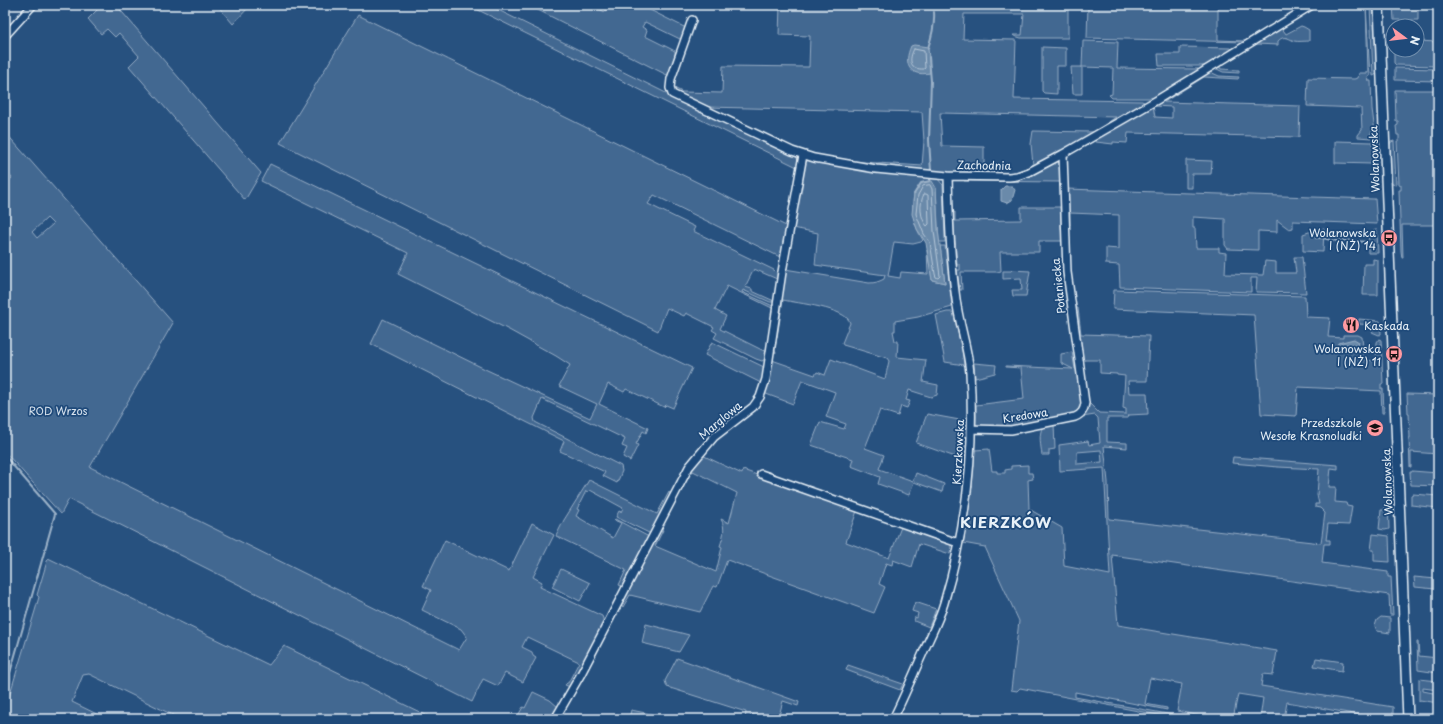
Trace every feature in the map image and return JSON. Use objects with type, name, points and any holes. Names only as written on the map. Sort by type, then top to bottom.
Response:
[{"type":"main road","name":"Wolanowska","points":[[1379,5],[1408,719]]},
{"type":"street","points":[[5,36],[33,5]]},
{"type":"street","name":"Zachodnia","points":[[692,20],[671,79],[670,88],[672,94],[739,127],[803,155],[876,169],[948,176],[1017,176],[1029,172],[1063,154],[1157,100],[1312,5]]},
{"type":"street","name":"Połaniecka","points":[[1063,154],[1067,265],[1074,330],[1085,403],[1082,413]]},
{"type":"street","name":"Marglowa","points":[[555,719],[581,674],[689,467],[714,437],[753,408],[760,397],[766,379],[783,264],[803,155]]},
{"type":"street","name":"Kierzkowska","points":[[893,719],[942,607],[958,544],[968,480],[971,429],[969,362],[957,308],[950,244],[948,176]]},
{"type":"street","name":"Kredowa","points":[[971,429],[1011,430],[1075,417],[1082,413]]},
{"type":"street","points":[[761,474],[958,544]]},
{"type":"green space","points":[[102,5],[116,5],[261,173],[245,200],[129,66],[139,56],[119,33],[115,37],[107,29],[101,34],[88,19]]},
{"type":"green space","points":[[217,5],[247,5],[249,7],[233,24]]},
{"type":"green space","points":[[468,5],[488,5],[796,156],[798,160],[797,167]]},
{"type":"green space","points":[[528,5],[591,5],[605,12],[608,5],[640,5],[686,28],[682,40],[645,22],[642,27],[647,30],[645,36],[675,51],[675,58],[669,76]]},
{"type":"green space","points":[[780,5],[1068,5],[1068,38],[1021,38],[1014,36],[1013,35],[1022,35],[1024,14],[964,14],[963,39],[1016,40],[1014,99],[1144,102],[1093,134],[1035,166],[1018,173],[1016,172],[1033,165],[1031,144],[1033,131],[1094,132],[1116,117],[940,113],[942,146],[984,147],[984,172],[1008,172],[1007,174],[907,169],[848,161],[922,166],[924,141],[922,112],[706,107],[677,93],[673,87],[673,82],[674,88],[682,92],[722,93],[723,66],[809,67],[810,36],[779,35]]},
{"type":"green space","points":[[1088,5],[1218,5],[1218,40],[1245,41],[1256,34],[1247,42],[1087,38]]},
{"type":"green space","points":[[1366,5],[1370,76],[1368,77],[1369,81],[1371,81],[1375,132],[1371,132],[1371,138],[1358,137],[1362,130],[1361,108],[1307,106],[1308,78],[1354,79],[1358,78],[1359,73],[1368,73]]},
{"type":"green space","points":[[1370,5],[1373,6],[1377,74],[1373,76]]},
{"type":"green space","points":[[1393,5],[1418,5],[1418,18],[1394,18]]},
{"type":"green space","points":[[358,15],[786,226],[780,257],[654,195],[648,204],[695,227],[693,231],[774,270],[777,273],[777,279],[754,269],[745,287],[752,289],[752,291],[774,301],[773,302],[743,290],[742,292],[773,306],[772,308],[727,286],[715,310],[726,316],[720,329],[764,351],[768,351],[767,358],[762,361],[756,359],[714,338],[717,333],[712,330],[714,327],[686,313],[684,316],[667,308],[658,331],[280,143]]},
{"type":"green space","points":[[1301,26],[1309,30],[1309,41],[1294,41],[1284,38],[1278,41],[1278,45],[1256,44],[1222,64],[1281,27],[1286,34]]},
{"type":"green space","points":[[1083,41],[1118,42],[1117,68],[1198,69],[1199,71],[1155,98],[1112,98],[1109,95],[1112,94],[1113,68],[1082,67]]},
{"type":"green space","points":[[1425,41],[1438,42],[1438,66],[1396,65],[1394,63],[1394,58],[1425,58]]},
{"type":"green space","points":[[1042,47],[1066,48],[1066,66],[1057,66],[1057,94],[1044,93],[1042,91]]},
{"type":"green space","points":[[1180,47],[1232,49],[1206,66],[1159,66],[1158,54],[1180,54]]},
{"type":"green space","points":[[1219,66],[1221,69],[1239,70],[1239,73],[1223,72],[1216,68]]},
{"type":"green space","points":[[1071,67],[1082,67],[1082,94],[1073,94]]},
{"type":"green space","points":[[1395,68],[1438,69],[1438,81],[1395,80]]},
{"type":"green space","points":[[1208,71],[1219,76],[1239,77],[1238,79],[1204,77],[1164,102],[1300,106],[1299,137],[1128,133],[1127,143],[1113,142],[1113,144],[1096,142],[1095,139],[1153,106],[1155,117],[1172,118],[1172,107],[1154,106],[1154,104]]},
{"type":"green space","points":[[1395,90],[1438,90],[1438,225],[1402,225],[1403,258],[1401,251],[1399,190],[1401,190],[1401,185],[1399,184],[1397,141],[1399,141],[1399,135],[1397,135],[1396,126],[1398,125],[1398,121],[1396,121]]},
{"type":"green space","name":"ROD Wrzos","points":[[5,132],[173,323],[90,467],[459,650],[467,637],[461,629],[422,610],[431,590],[423,586],[445,540],[509,571],[532,523],[554,535],[533,577],[542,582],[540,587],[602,616],[604,622],[570,687],[565,685],[568,683],[579,662],[527,637],[522,647],[532,652],[533,656],[536,658],[523,682],[505,673],[498,686],[483,679],[472,702],[69,499],[61,514],[5,452],[5,185],[12,178],[5,170]],"holes":[[[47,218],[53,224],[37,238],[32,232]]]},
{"type":"green space","points":[[1335,141],[1372,142],[1372,144],[1375,145],[1375,176],[1373,177],[1372,164],[1335,163]]},
{"type":"green space","points":[[1394,141],[1396,185],[1392,184],[1391,182],[1390,145],[1391,142]]},
{"type":"green space","points":[[807,159],[937,178],[943,185],[945,242],[939,242],[936,188],[914,194],[914,218],[917,229],[923,240],[913,244],[894,242],[888,276],[900,278],[901,272],[928,274],[927,250],[932,280],[945,283],[940,246],[945,246],[952,307],[918,317],[895,321],[895,331],[893,331],[895,341],[898,341],[897,357],[926,360],[923,382],[938,385],[937,395],[931,397],[909,390],[906,400],[910,401],[907,408],[901,406],[898,416],[880,410],[865,448],[884,455],[879,469],[913,481],[916,473],[944,484],[942,492],[914,482],[909,495],[878,484],[880,477],[851,466],[853,459],[811,445],[820,422],[844,429],[846,424],[826,417],[835,392],[802,380],[793,404],[766,394],[765,392],[772,360],[815,375],[817,372],[825,375],[831,359],[885,379],[889,361],[887,358],[843,345],[842,343],[850,323],[847,318],[831,310],[783,300],[775,350],[776,353],[772,350],[785,269],[869,283],[884,279],[885,275],[815,265],[818,233],[793,228],[805,162]]},
{"type":"green space","points":[[1186,160],[1212,161],[1211,174],[1192,174],[1192,188],[1186,188]]},
{"type":"green space","points":[[1055,161],[1060,162],[1061,182],[964,181],[964,179],[1016,179]]},
{"type":"green space","points":[[270,164],[692,368],[673,408],[666,405],[664,407],[626,389],[624,392],[608,384],[599,404],[648,428],[646,433],[643,431],[636,444],[638,445],[630,461],[623,457],[627,448],[622,446],[625,439],[542,399],[534,418],[535,422],[621,466],[622,471],[617,483],[603,476],[605,472],[560,451],[564,441],[371,344],[383,319],[590,418],[597,404],[559,386],[570,365],[509,330],[398,274],[408,253],[261,181]]},
{"type":"green space","points":[[1066,189],[1375,199],[1377,224],[1293,221],[1293,228],[1289,229],[1277,220],[1277,232],[1258,231],[1258,250],[1228,249],[1225,245],[1225,219],[1193,217],[1196,248],[1219,248],[1219,252],[1226,253],[1225,274],[1263,275],[1265,261],[1276,262],[1276,273],[1296,273],[1294,257],[1302,257],[1306,293],[1256,292],[1257,278],[1251,278],[1251,292],[1120,287],[1119,265],[1106,264],[1106,248],[1119,249],[1119,215],[1070,213],[1070,225],[1067,224]]},
{"type":"green space","points":[[1021,207],[1060,207],[1062,241],[1039,241],[1039,252],[1000,252],[1001,271],[961,272],[962,290],[960,290],[957,270],[960,270],[960,265],[957,265],[953,213],[955,212],[955,221],[1021,220]]},
{"type":"green space","points":[[1318,229],[1324,229],[1323,252],[1303,251],[1303,234]]},
{"type":"green space","points":[[1375,230],[1377,230],[1378,253],[1368,253],[1369,237]]},
{"type":"green space","points":[[1373,259],[1378,260],[1378,295],[1363,295],[1364,264],[1373,264]]},
{"type":"green space","points":[[1003,271],[1030,271],[1026,296],[1013,296],[1012,290],[1022,290],[1021,278],[1003,279]]},
{"type":"green space","points":[[1114,290],[1305,296],[1306,317],[1330,318],[1328,337],[1343,338],[1343,335],[1358,335],[1362,337],[1364,360],[1376,361],[1377,342],[1379,339],[1381,340],[1383,384],[1381,384],[1381,389],[1383,389],[1384,413],[1382,413],[1381,391],[1298,387],[1296,416],[1261,414],[1254,315],[1113,309]]},
{"type":"green space","points":[[1074,308],[1078,308],[1081,334],[1149,336],[1147,381],[1128,381],[1129,393],[1147,393],[1148,414],[1129,415],[1128,418],[1107,418],[1107,442],[1127,443],[1127,448],[1104,446],[1108,482],[1109,519],[1321,543],[1325,513],[1320,508],[1315,507],[1315,504],[1319,504],[1317,495],[1319,469],[1232,463],[1233,457],[1338,465],[1338,469],[1331,468],[1329,487],[1336,487],[1335,502],[1346,503],[1347,506],[1352,507],[1349,525],[1328,524],[1326,540],[1330,540],[1330,544],[1324,544],[1322,563],[1388,572],[1388,577],[1391,577],[1393,615],[1390,615],[1389,595],[1112,555],[1118,625],[1277,651],[1273,675],[1263,674],[1261,686],[1393,707],[1393,719],[1365,716],[1287,702],[1284,719],[1260,719],[1263,698],[1238,694],[1233,719],[1215,719],[1177,711],[1182,684],[1150,678],[1145,704],[1167,708],[1167,710],[1075,692],[1075,697],[1195,719],[1174,718],[1020,688],[1017,691],[1011,690],[1019,621],[985,547],[963,543],[972,486],[975,450],[989,449],[992,471],[997,471],[997,473],[1005,473],[1005,470],[1011,469],[1011,466],[1028,465],[1028,473],[1032,473],[1033,479],[1028,480],[1029,509],[1062,528],[1064,566],[1110,575],[1104,468],[1060,471],[1059,445],[1088,441],[1089,445],[1100,443],[1098,418],[1095,415],[1082,417],[1087,409],[1088,402],[1099,413],[1126,414],[1126,409],[1123,408],[1125,376],[1100,373],[1100,360],[1082,360]],"holes":[[[1101,450],[1102,462],[1077,464],[1077,452]]]},
{"type":"green space","points":[[953,312],[962,349],[964,365],[945,362],[936,315]]},
{"type":"green space","points":[[1359,319],[1380,321],[1381,334],[1379,335],[1372,332],[1372,325],[1359,324]]},
{"type":"green space","points":[[712,342],[764,367],[765,371],[758,396],[747,408],[755,398],[761,383],[705,355]]},
{"type":"green space","points":[[1072,352],[1075,369],[1077,370],[1082,400],[1080,410],[1076,414],[1014,426],[976,427],[976,405],[1024,399],[1021,368],[1006,366],[1073,369],[1061,363],[1061,354]]},
{"type":"green space","points":[[974,363],[996,365],[995,373],[975,378]]},
{"type":"green space","points":[[1407,394],[1438,395],[1438,454],[1411,452],[1411,467],[1410,467],[1409,413]]},
{"type":"green space","points":[[927,414],[965,421],[964,458],[961,459],[916,443]]},
{"type":"green space","points":[[1054,424],[1055,449],[1049,450],[1049,455],[1042,455],[1040,440],[1041,429],[1043,426]]},
{"type":"green space","points":[[702,455],[742,474],[743,470],[857,511],[846,542],[889,558],[901,527],[951,545],[950,554],[919,544],[912,567],[893,560],[892,565],[886,563],[879,584],[885,587],[874,613],[727,560],[717,587],[713,586],[700,612],[630,595],[623,607],[619,604],[659,528],[663,530],[655,546],[716,572],[724,532],[723,522],[721,519],[729,523],[737,493],[693,471],[690,475],[688,473]]},
{"type":"green space","points":[[1410,472],[1438,473],[1438,486],[1411,485]]},
{"type":"green space","points":[[589,480],[657,514],[669,492],[671,495],[651,534],[616,517],[619,511],[621,512],[623,508],[590,490],[588,492],[586,491],[577,509],[579,510],[576,516],[613,538],[621,523],[614,520],[615,519],[649,537],[623,587],[619,585],[626,570],[556,536],[564,520]]},
{"type":"green space","points":[[1411,495],[1438,496],[1438,508],[1411,505]]},
{"type":"green space","points":[[1388,502],[1389,529],[1379,529],[1381,510],[1385,510],[1385,503]]},
{"type":"green space","points":[[1373,534],[1389,536],[1390,562],[1374,561],[1374,550],[1371,550]]},
{"type":"green space","points":[[48,558],[269,665],[284,646],[434,719],[181,719],[89,674],[83,675],[72,702],[107,719],[5,719],[5,710],[39,597],[37,595]]},
{"type":"green space","points":[[561,569],[590,583],[580,601],[552,587]]},
{"type":"green space","points":[[1414,577],[1436,579],[1435,589],[1415,587]]},
{"type":"green space","points":[[915,602],[936,609],[929,627],[914,621],[915,617],[917,618],[918,613],[912,611]]},
{"type":"green space","points":[[1381,617],[1390,618],[1390,633],[1377,631],[1375,626],[1377,620]]},
{"type":"green space","points":[[646,624],[689,635],[679,652],[642,643]]},
{"type":"green space","points":[[1417,642],[1419,656],[1438,658],[1438,673],[1418,670]]},
{"type":"green space","points":[[677,658],[799,702],[798,706],[783,701],[778,719],[767,719],[751,714],[750,719],[745,719],[746,712],[667,687],[665,681]]},
{"type":"green space","points":[[1316,658],[1343,662],[1342,671],[1314,666]]},
{"type":"green space","points":[[848,665],[903,684],[900,690],[846,670]]},
{"type":"green space","points":[[1419,679],[1438,681],[1438,690],[1423,688],[1423,691],[1438,694],[1438,703],[1420,700],[1419,702]]},
{"type":"green space","points":[[533,692],[550,700],[558,707],[552,719],[516,719],[523,707],[525,708]]},
{"type":"green space","points":[[631,710],[675,719],[629,719]]},
{"type":"water","points":[[911,46],[928,47],[930,73],[917,73],[910,68],[908,64],[909,52]]},
{"type":"water","points":[[932,181],[936,188],[938,230],[945,283],[932,280],[926,243],[917,229],[912,214],[914,194],[921,183]]},
{"type":"water","points":[[1005,186],[1012,186],[1015,190],[1012,200],[1007,203],[1001,201],[1001,190]]},
{"type":"water","points":[[1354,339],[1359,342],[1356,348],[1346,349],[1337,347],[1338,343]]},
{"type":"waterway","points":[[928,48],[933,30],[934,12]]},
{"type":"waterway","points":[[929,57],[931,81],[929,140],[931,171]]},
{"type":"waterway","points":[[914,194],[921,183],[930,181],[930,178]]},
{"type":"waterway","points":[[1316,238],[1335,241],[1367,242]]},
{"type":"waterway","points":[[5,456],[55,514],[10,673],[10,681],[5,700]]},
{"type":"place","name":"Wolanowska I (NŻ) 14","points":[[1389,238]]},
{"type":"place","name":"Kaskada","points":[[1351,325]]},
{"type":"place","name":"Wolanowska I (NŻ) 11","points":[[1394,354]]},
{"type":"place","name":"Przedszkole Wesołe Krasnoludki","points":[[1375,428]]},
{"type":"district","name":"KIERZKÓW","points":[[1006,521]]}]
